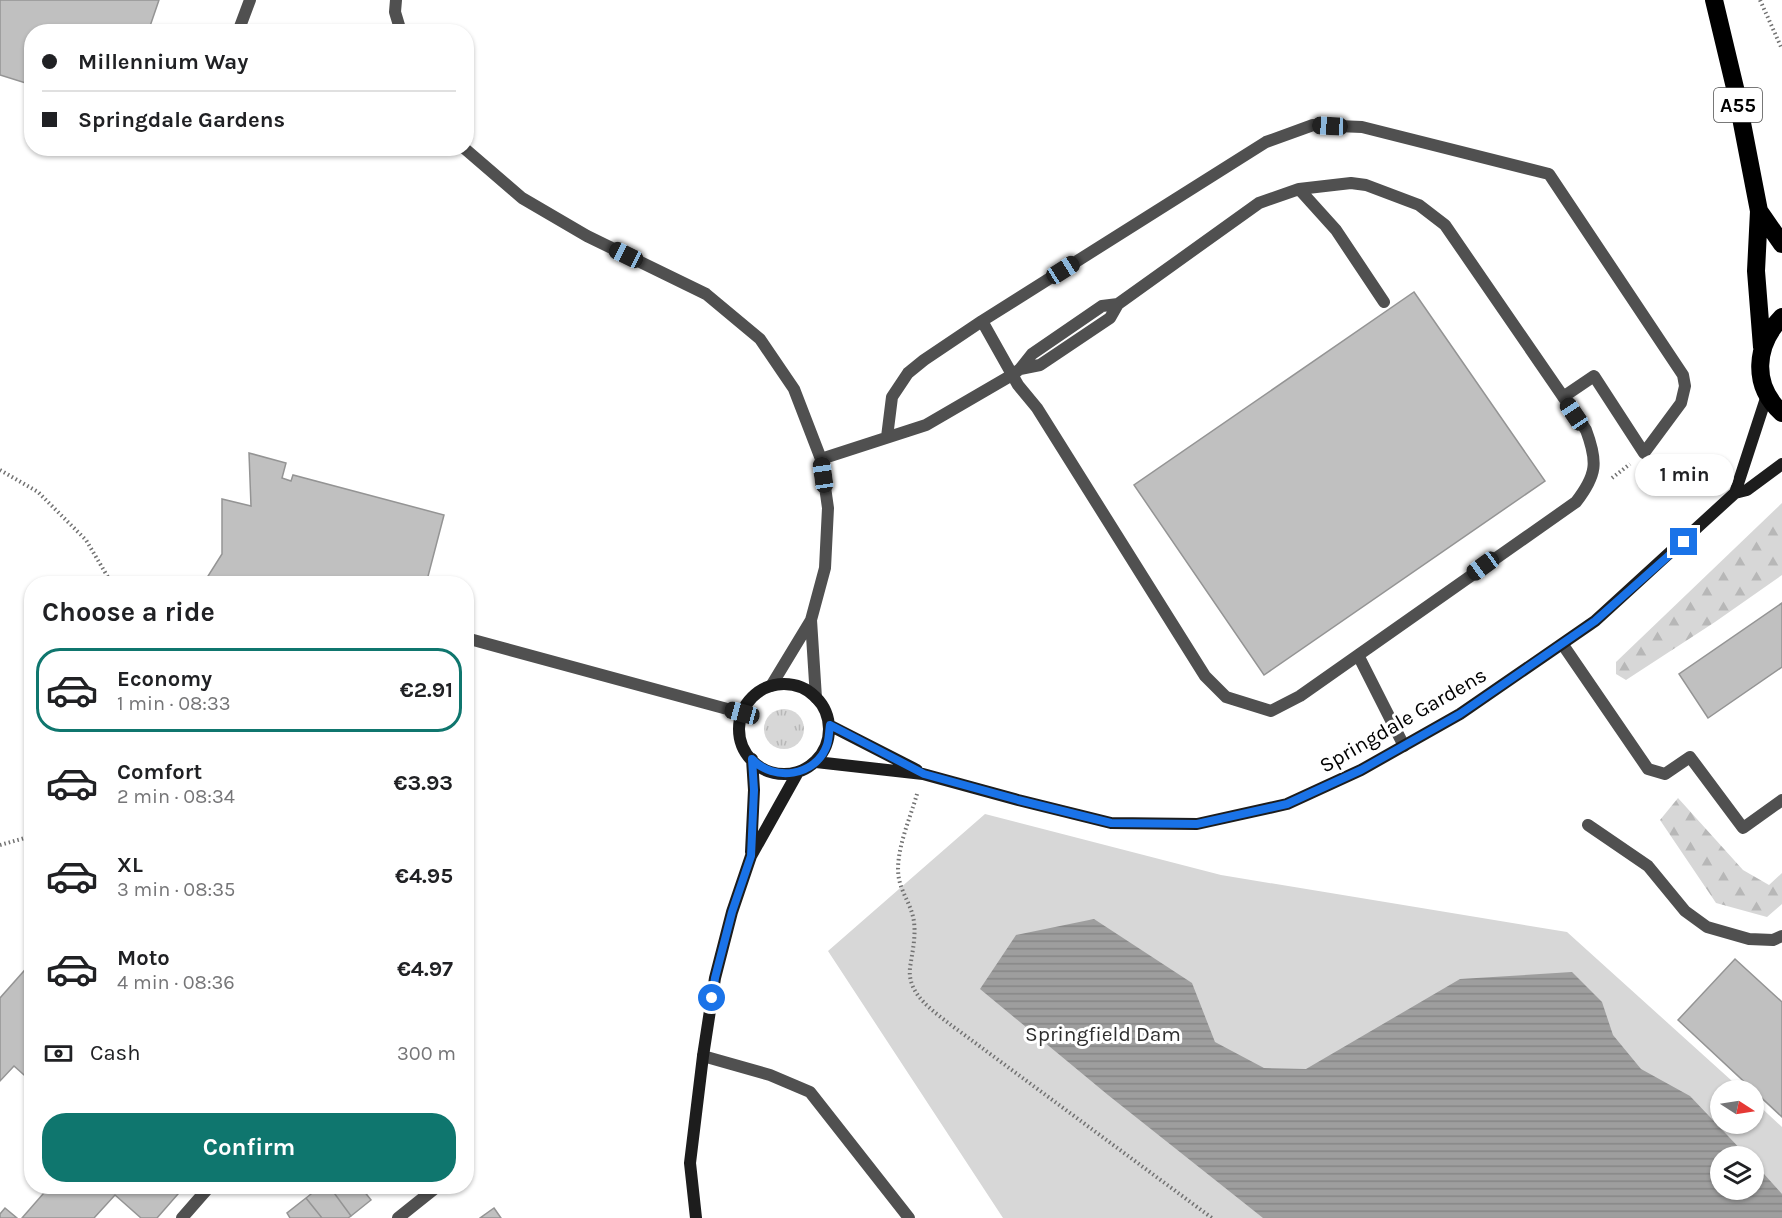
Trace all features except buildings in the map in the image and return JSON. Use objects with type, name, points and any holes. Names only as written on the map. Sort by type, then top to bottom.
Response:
[{"type":"highway","name":"A55","points":[[1714,0],[1759,211],[1756,271],[1762,347],[1760,364],[1762,380],[1767,395],[1782,413]]},
{"type":"highway","name":"A55","points":[[1759,211],[1782,244]]},
{"type":"highway","points":[[1762,347],[1771,328],[1782,317]]},
{"type":"street","points":[[241,24],[250,0]]},
{"type":"street","points":[[396,0],[395,12],[399,24]]},
{"type":"street","points":[[887,437],[892,397],[908,373],[924,360],[1266,142],[1313,125],[1362,127],[1549,174],[1683,375],[1685,386],[1681,403],[1644,453],[1594,376],[1563,397]]},
{"type":"street","points":[[473,156],[522,198],[586,236],[706,294],[760,339],[794,389],[821,459],[828,508],[825,568],[811,620],[771,686]]},
{"type":"street","points":[[821,459],[926,425],[1016,372],[1040,365],[1110,318],[1118,304],[1259,203],[1299,189],[1351,183],[1366,185],[1419,205],[1445,225],[1586,430],[1593,450],[1593,468],[1589,485],[1576,502],[1300,696],[1271,711],[1226,697],[1205,676],[1037,408],[1018,385],[1016,372],[982,321]]},
{"type":"street","points":[[1299,189],[1336,230],[1384,302]]},
{"type":"street","points":[[1736,494],[1767,395]]},
{"type":"street","name":"Springdale Gardens","points":[[816,762],[924,774],[1111,823],[1197,824],[1287,804],[1361,770],[1460,714],[1563,645],[1595,621],[1736,494],[1747,490],[1782,464]]},
{"type":"street","points":[[811,620],[816,698]]},
{"type":"street","points":[[474,640],[742,713]]},
{"type":"street","points":[[1563,645],[1648,769],[1665,774],[1690,757],[1743,828],[1782,800]]},
{"type":"street","points":[[1358,655],[1404,746]]},
{"type":"street","points":[[791,684],[810,691],[824,706],[830,725],[827,745],[816,762],[798,772],[778,774],[759,767],[745,752],[739,733],[742,713],[753,696],[771,686],[791,684]]},
{"type":"street","name":"Springdale Gardens","points":[[830,725],[924,774]]},
{"type":"street","points":[[751,856],[754,790],[752,759]]},
{"type":"street","points":[[696,1218],[690,1163],[715,978],[732,912],[751,856],[798,772]]},
{"type":"street","points":[[1588,825],[1648,866],[1685,911],[1707,927],[1749,939],[1773,940],[1782,936]]},
{"type":"street","points":[[703,1056],[770,1074],[810,1092],[909,1218]]},
{"type":"street","points":[[182,1218],[203,1194]]},
{"type":"street","points":[[398,1218],[428,1194]]},
{"type":"path","points":[[1760,0],[1782,49]]},
{"type":"path","points":[[1589,485],[1606,483],[1644,453]]},
{"type":"path","points":[[0,470],[38,492],[86,540],[107,576]]},
{"type":"path","points":[[924,774],[898,862],[899,879],[914,921],[915,935],[909,971],[912,986],[931,1009],[951,1025],[1212,1218]]},
{"type":"path","points":[[0,845],[24,838]]},
{"type":"green space","points":[[1782,503],[1782,575],[1626,680],[1616,674],[1616,662]]},
{"type":"green space","points":[[784,709],[798,715],[804,729],[798,743],[784,749],[770,743],[764,729],[770,715]]},
{"type":"green space","points":[[1678,798],[1743,870],[1769,885],[1782,873],[1782,904],[1767,917],[1716,903],[1660,820]]},
{"type":"green space","name":"Springfield Dam","points":[[985,814],[1221,875],[1567,932],[1731,1080],[1710,1080],[1710,1134],[1764,1134],[1764,1110],[1782,1127],[1782,1218],[1003,1218],[828,951]]},
{"type":"shaded area","name":"Springfield Dam","points":[[1094,919],[1192,983],[1215,1042],[1264,1068],[1306,1069],[1460,979],[1572,972],[1602,1002],[1613,1035],[1641,1069],[1690,1096],[1710,1117],[1710,1134],[1726,1134],[1738,1146],[1710,1146],[1710,1200],[1764,1200],[1764,1174],[1782,1194],[1782,1218],[1263,1218],[1108,1095],[980,989],[1016,935]]},
{"type":"route","points":[[712,998],[732,912],[751,856],[754,790],[752,759],[759,767],[778,774],[798,772],[816,762],[827,745],[830,725],[924,774],[1111,823],[1197,824],[1287,804],[1361,770],[1460,714],[1595,621],[1684,542]]}]
